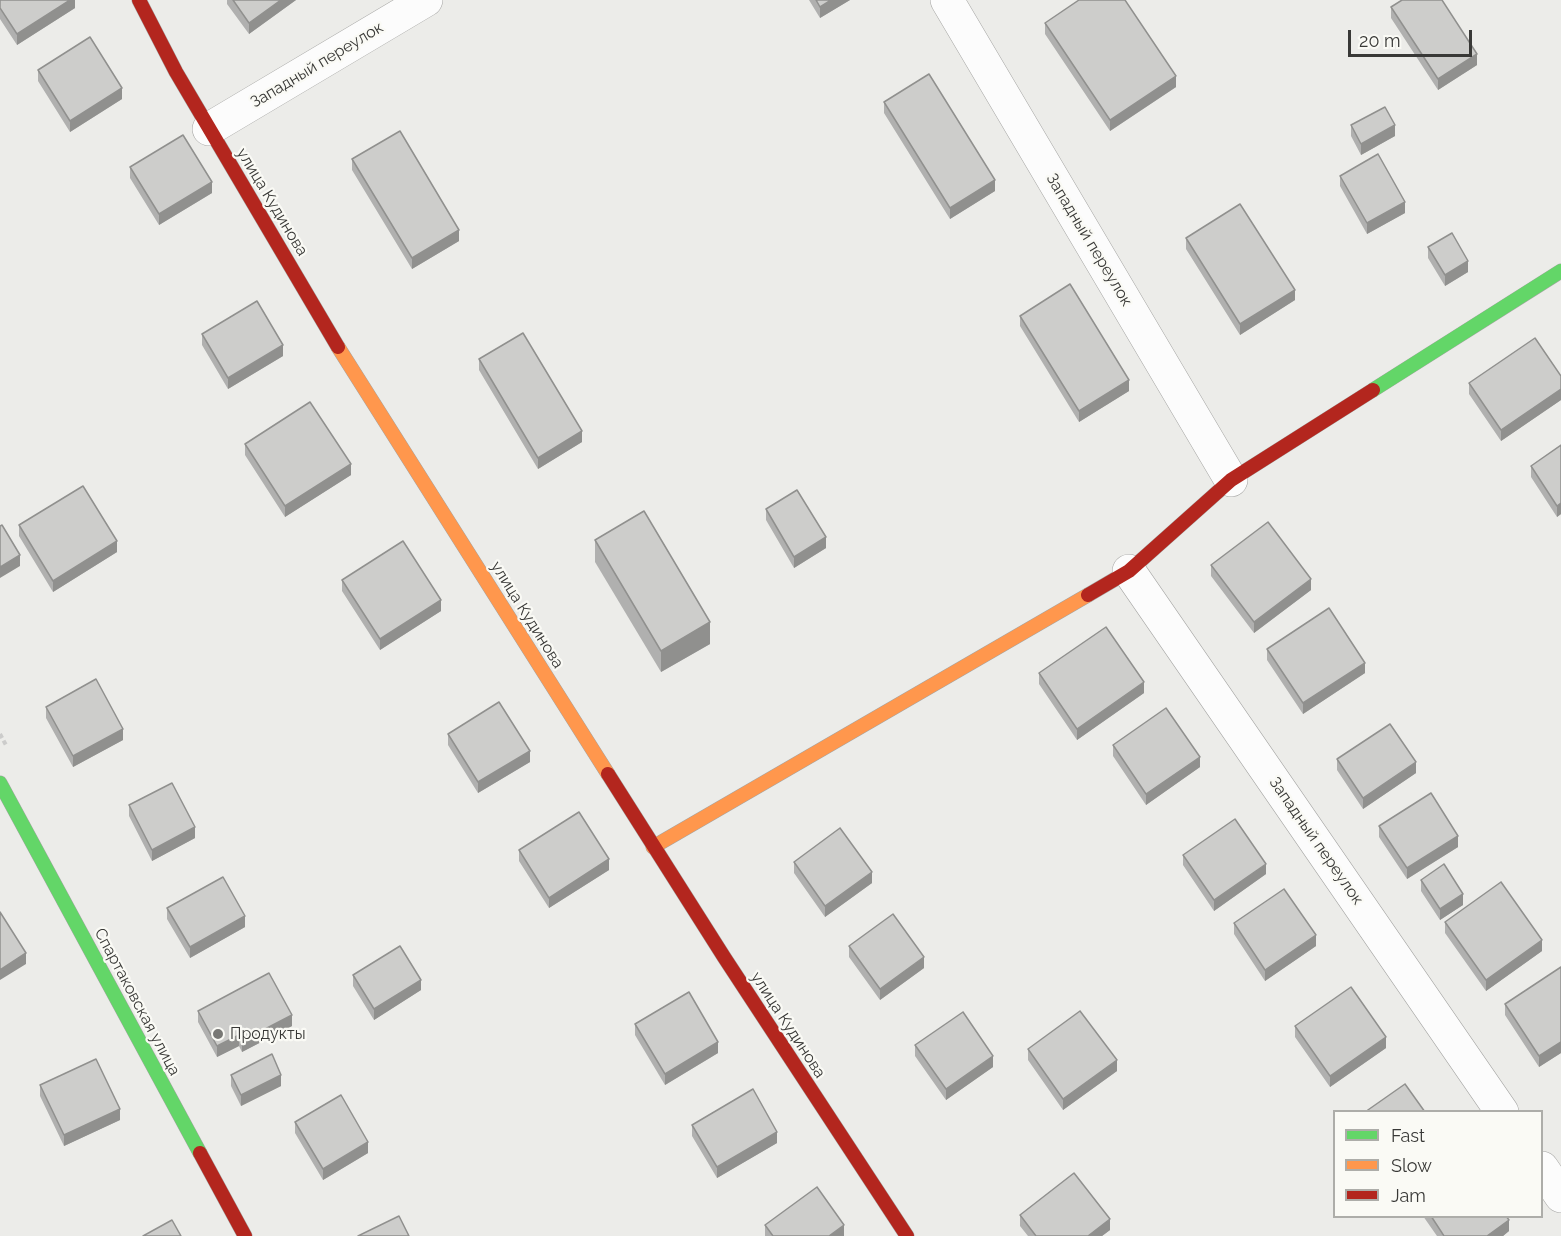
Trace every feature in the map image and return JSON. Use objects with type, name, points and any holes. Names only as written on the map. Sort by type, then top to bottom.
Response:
[{"type":"street","name":"улица Кудинова","points":[[139,0],[176,72],[342,353],[653,847],[907,1236]]},
{"type":"street","name":"Западный переулок","points":[[209,129],[426,0]]},
{"type":"street","name":"Западный переулок","points":[[947,0],[1231,480]]},
{"type":"street","points":[[653,847],[1129,571],[1231,480],[1561,271]]},
{"type":"street","name":"Западный переулок","points":[[1129,571],[1501,1110]]},
{"type":"street","name":"Спартаковская улица","points":[[0,783],[244,1236]]},
{"type":"street","points":[[1543,1169],[1561,1196]]},
{"type":"building","points":[[0,0],[70,0],[17,34],[0,8]]},
{"type":"building","points":[[233,0],[281,0],[249,23]]},
{"type":"building","points":[[816,0],[831,0],[820,7]]},
{"type":"building","points":[[1079,0],[1125,0],[1176,76],[1110,120],[1045,23]]},
{"type":"building","points":[[1402,0],[1442,0],[1477,54],[1438,79],[1391,7]]},
{"type":"building","points":[[90,37],[122,88],[70,121],[38,70]]},
{"type":"building","points":[[929,74],[995,180],[950,208],[884,102]]},
{"type":"building","points":[[1385,107],[1395,125],[1361,144],[1351,125]]},
{"type":"building","points":[[400,131],[459,230],[412,258],[352,159]]},
{"type":"building","points":[[183,135],[212,182],[159,214],[130,167]]},
{"type":"building","points":[[1378,154],[1405,202],[1367,223],[1340,176]]},
{"type":"building","points":[[1240,204],[1295,290],[1240,324],[1186,238]]},
{"type":"building","points":[[1452,233],[1468,261],[1445,275],[1428,247]]},
{"type":"building","points":[[1070,284],[1129,380],[1079,411],[1020,316]]},
{"type":"building","points":[[257,301],[283,345],[228,378],[202,334]]},
{"type":"building","points":[[523,333],[582,431],[538,458],[479,359]]},
{"type":"building","points":[[1535,338],[1561,376],[1561,389],[1501,430],[1469,383]]},
{"type":"building","points":[[310,402],[351,464],[285,506],[245,444]]},
{"type":"building","points":[[1561,445],[1561,503],[1557,506],[1531,466]]},
{"type":"building","points":[[83,486],[117,541],[53,581],[19,525]]},
{"type":"building","points":[[797,490],[826,537],[794,557],[766,509]]},
{"type":"building","points":[[644,511],[710,622],[661,651],[595,540]]},
{"type":"building","points":[[1268,522],[1311,579],[1254,622],[1211,565]]},
{"type":"building","points":[[2,525],[20,555],[0,567],[0,526]]},
{"type":"building","points":[[403,541],[441,600],[380,639],[342,580]]},
{"type":"building","points":[[1329,608],[1365,663],[1303,703],[1267,649]]},
{"type":"building","points":[[1106,627],[1144,682],[1077,729],[1039,673]]},
{"type":"building","points":[[96,679],[123,729],[73,756],[46,707]]},
{"type":"building","points":[[499,702],[530,751],[478,782],[448,734]]},
{"type":"building","points":[[1166,708],[1200,757],[1146,794],[1113,745]]},
{"type":"building","points":[[1390,724],[1416,762],[1363,798],[1337,759]]},
{"type":"building","points":[[172,783],[195,827],[152,850],[129,805]]},
{"type":"building","points":[[1431,793],[1458,836],[1407,868],[1379,826]]},
{"type":"building","points":[[579,812],[609,859],[549,898],[519,850]]},
{"type":"building","points":[[1235,819],[1266,864],[1214,900],[1183,855]]},
{"type":"building","points":[[840,828],[872,872],[825,906],[794,862]]},
{"type":"building","points":[[1444,864],[1463,894],[1440,909],[1421,880]]},
{"type":"building","points":[[223,877],[245,916],[190,947],[167,908]]},
{"type":"building","points":[[1501,882],[1542,940],[1486,980],[1445,922]]},
{"type":"building","points":[[1284,889],[1316,935],[1265,970],[1234,923]]},
{"type":"building","points":[[0,912],[26,953],[0,970]]},
{"type":"building","points":[[893,914],[924,957],[880,989],[849,946]]},
{"type":"building","points":[[400,946],[421,980],[374,1009],[353,975]]},
{"type":"building","points":[[1561,967],[1561,1042],[1539,1056],[1505,1004]]},
{"type":"building","points":[[269,973],[292,1015],[242,1041],[239,1035],[217,1046],[198,1011]]},
{"type":"building","points":[[1351,987],[1386,1037],[1330,1076],[1295,1026]]},
{"type":"building","points":[[689,992],[718,1042],[665,1074],[635,1024]]},
{"type":"building","points":[[1080,1011],[1117,1060],[1063,1099],[1028,1049]]},
{"type":"building","points":[[963,1012],[993,1056],[946,1089],[915,1045]]},
{"type":"building","points":[[272,1054],[281,1075],[241,1095],[231,1075]]},
{"type":"building","points":[[96,1059],[120,1109],[64,1135],[40,1085]]},
{"type":"building","points":[[1405,1084],[1424,1110],[1368,1110]]},
{"type":"building","points":[[753,1089],[777,1132],[717,1167],[692,1125]]},
{"type":"building","points":[[341,1095],[368,1142],[323,1169],[295,1122]]},
{"type":"building","points":[[1074,1173],[1110,1219],[1088,1236],[1036,1236],[1020,1215]]},
{"type":"building","points":[[817,1187],[844,1225],[829,1236],[773,1236],[765,1225]]},
{"type":"building","points":[[399,1216],[409,1236],[358,1236]]},
{"type":"building","points":[[1432,1218],[1508,1218],[1509,1220],[1487,1236],[1444,1236]]},
{"type":"building","points":[[172,1220],[181,1236],[143,1236]]},
{"type":"traffic: fast","points":[[1373,390],[1561,271]]},
{"type":"traffic: fast","points":[[0,783],[200,1153]]},
{"type":"traffic: slow","points":[[338,347],[608,774]]},
{"type":"traffic: slow","points":[[653,847],[1088,595]]},
{"type":"traffic: jam","points":[[139,0],[176,72],[338,347]]},
{"type":"traffic: jam","points":[[1088,595],[1129,571],[1231,480],[1373,390]]},
{"type":"traffic: jam","points":[[608,774],[724,957],[907,1236]]},
{"type":"traffic: jam","points":[[200,1153],[245,1236]]},
{"type":"place","name":"Продукты","points":[[218,1034]]}]
